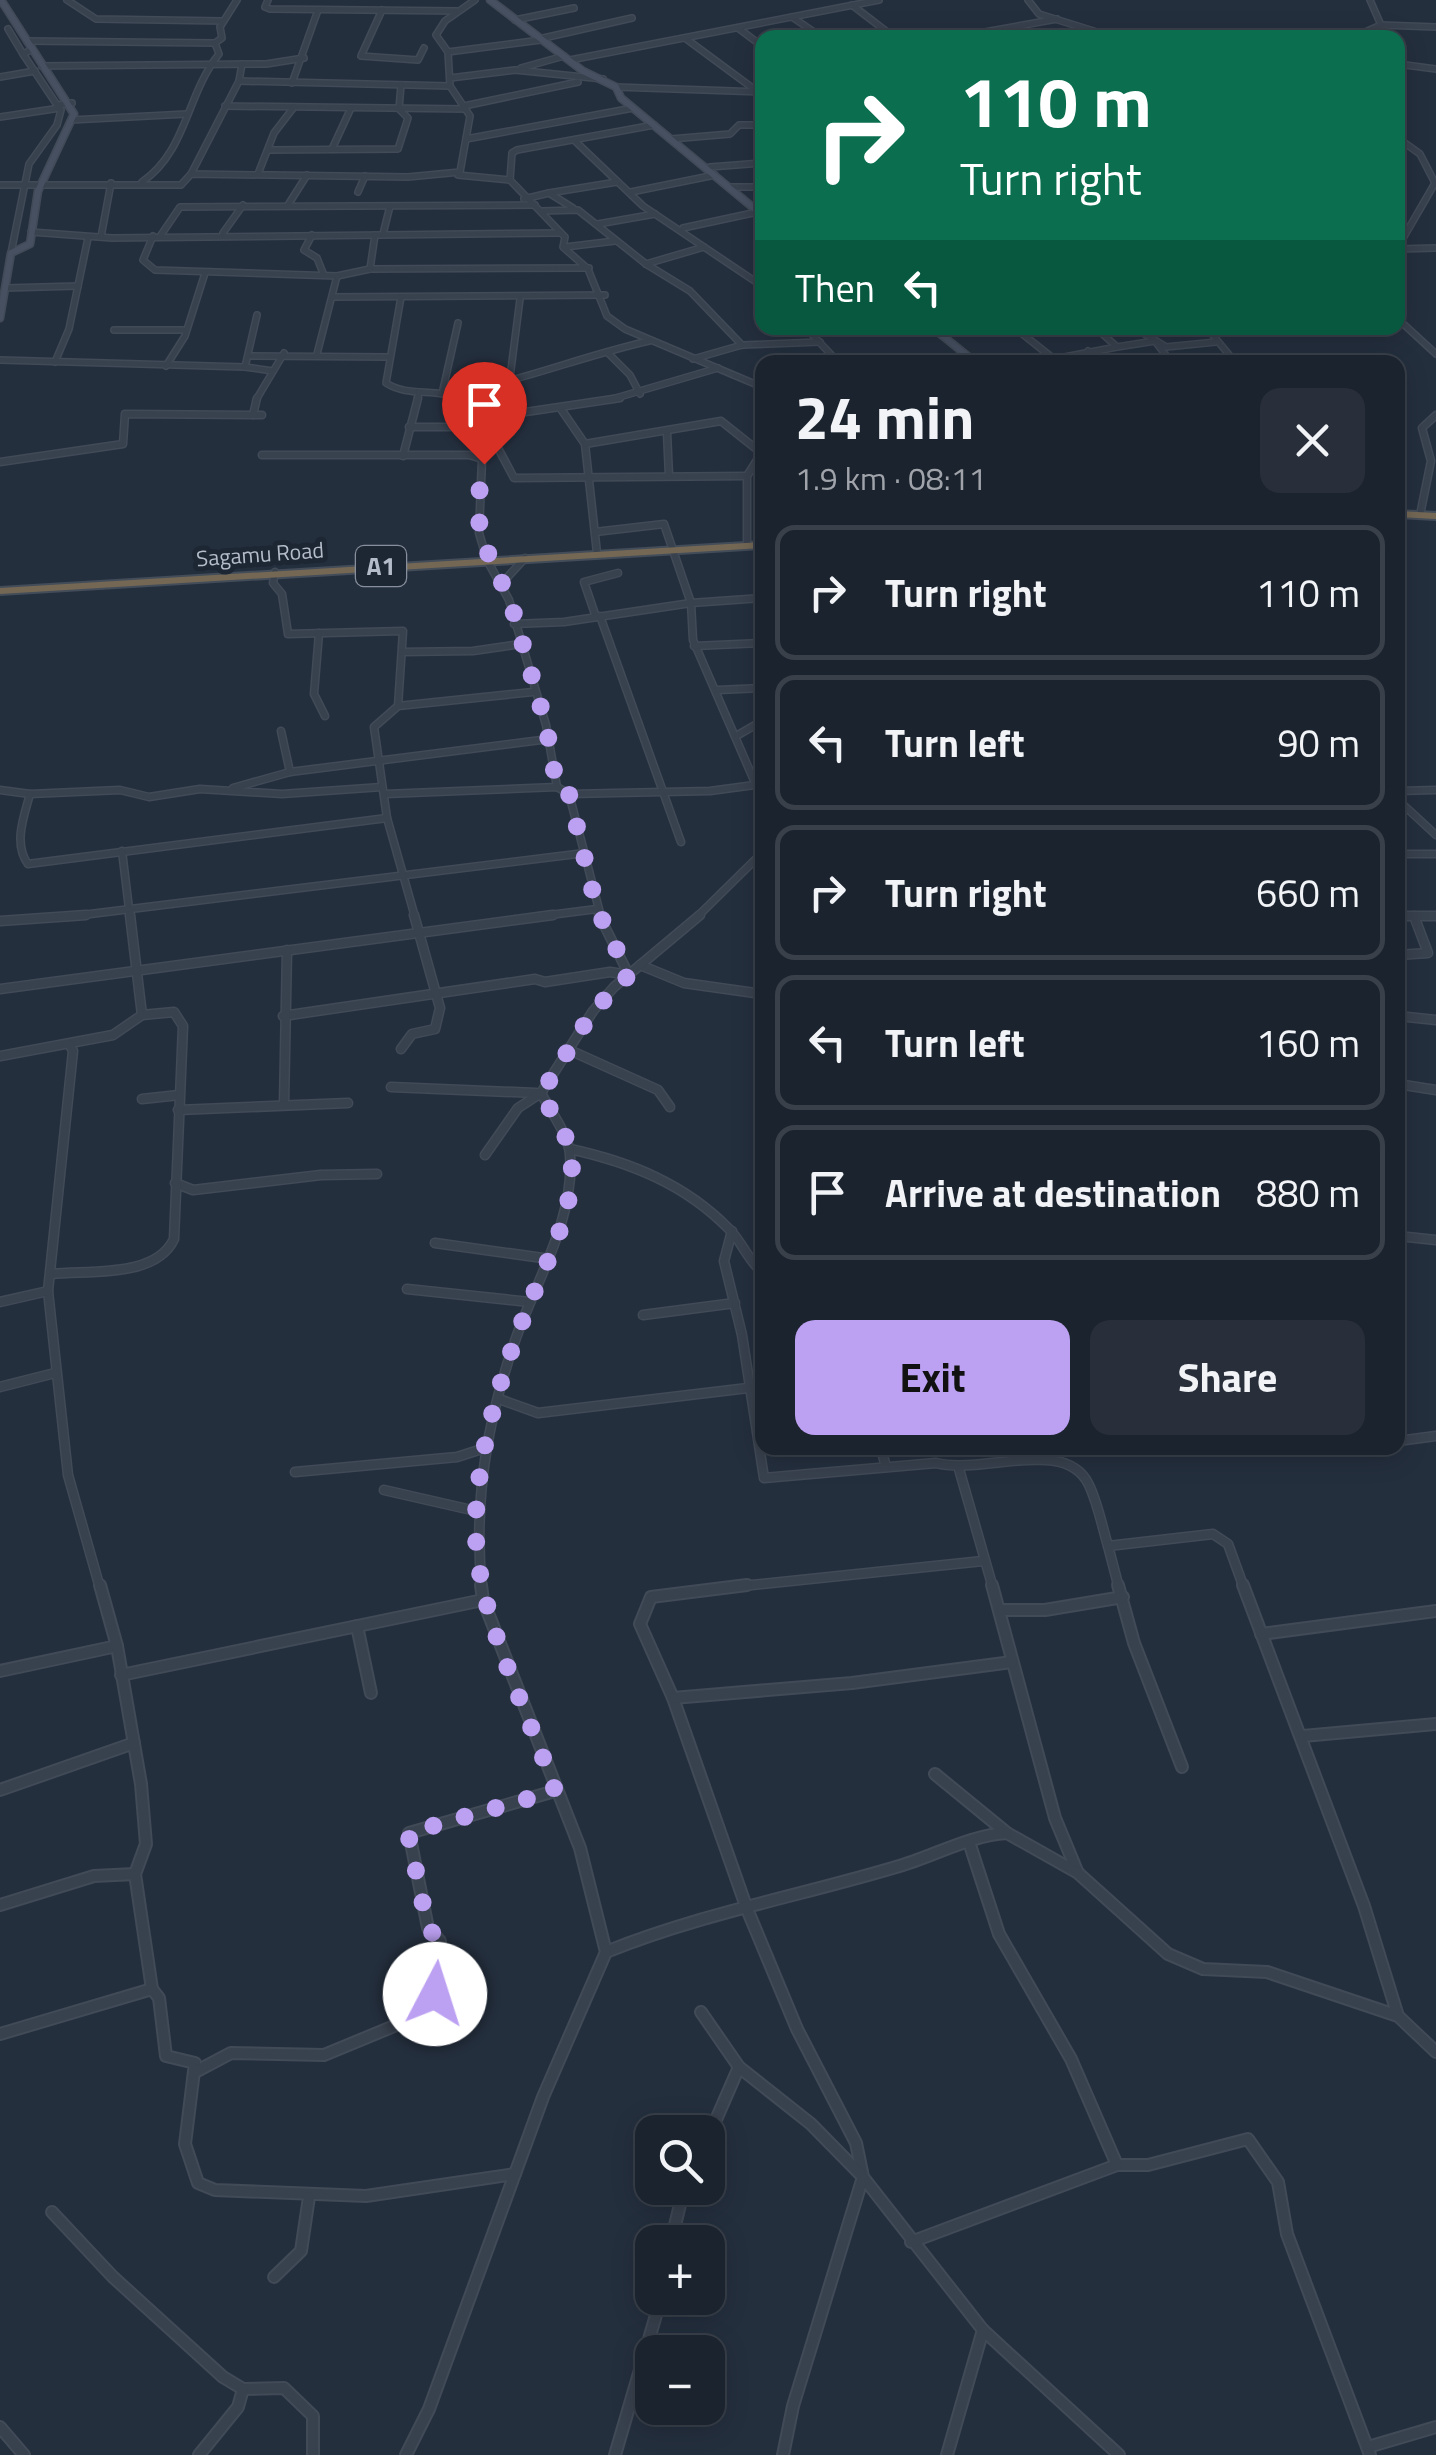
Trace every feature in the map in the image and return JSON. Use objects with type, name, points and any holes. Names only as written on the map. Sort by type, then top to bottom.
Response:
[{"type":"highway","points":[[1405,514],[1436,516]]},
{"type":"highway","name":"Sagamu Road","points":[[0,591],[755,545]]},
{"type":"street","points":[[1,0],[27,41],[27,52]]},
{"type":"street","points":[[66,0],[96,19],[224,21]]},
{"type":"street","points":[[27,41],[215,42],[222,38],[224,21],[237,0]]},
{"type":"street","points":[[268,0],[267,8],[457,12]]},
{"type":"street","points":[[450,175],[464,168],[470,116],[450,86],[448,52],[436,35],[457,12],[476,0]]},
{"type":"street","points":[[490,0],[540,40],[616,88],[633,108],[755,207]]},
{"type":"street","points":[[450,78],[515,70],[879,0]]},
{"type":"street","points":[[1028,0],[1035,11],[1092,30]]},
{"type":"street","points":[[1370,0],[1381,25]]},
{"type":"street","points":[[852,5],[885,30]]},
{"type":"street","points":[[516,20],[574,8]]},
{"type":"street","points":[[292,82],[304,58],[318,10]]},
{"type":"street","points":[[382,10],[361,56],[418,60],[424,48]]},
{"type":"street","points":[[0,15],[9,13]]},
{"type":"street","points":[[792,17],[811,30]]},
{"type":"street","points":[[448,52],[540,40],[632,18]]},
{"type":"street","points":[[993,30],[1057,18]]},
{"type":"street","points":[[1370,30],[1381,25],[1436,27]]},
{"type":"street","points":[[737,28],[755,41]]},
{"type":"street","points":[[8,29],[72,104],[71,120],[44,167],[30,244],[10,253]]},
{"type":"street","points":[[686,38],[755,88]]},
{"type":"street","points":[[142,182],[166,164],[209,64],[220,49],[215,42]]},
{"type":"street","points":[[0,76],[40,68],[242,64],[304,58]]},
{"type":"street","points":[[161,235],[180,207],[181,185],[191,174],[239,81],[242,64]]},
{"type":"street","points":[[1405,65],[1436,69]]},
{"type":"street","points":[[0,318],[29,164],[57,125],[59,108],[40,68]]},
{"type":"street","points":[[515,70],[603,80]]},
{"type":"street","points":[[225,106],[408,111],[465,108],[582,80]]},
{"type":"street","points":[[239,81],[450,86]]},
{"type":"street","points":[[399,109],[401,86]]},
{"type":"street","points":[[616,88],[755,92]]},
{"type":"street","points":[[0,117],[72,104]]},
{"type":"street","points":[[258,174],[274,133],[294,106]]},
{"type":"street","points":[[332,149],[351,108]]},
{"type":"street","points":[[466,139],[515,126],[633,108]]},
{"type":"street","points":[[270,150],[398,149],[408,111]]},
{"type":"street","points":[[71,120],[186,114]]},
{"type":"street","points":[[654,125],[512,152],[510,180],[524,198],[542,211],[560,234],[564,247],[589,268],[605,295],[607,316],[670,354],[719,368],[755,384]]},
{"type":"street","points":[[671,139],[730,134],[739,125],[755,125]]},
{"type":"street","points":[[574,140],[594,166],[655,214],[685,230]]},
{"type":"street","points":[[1405,145],[1412,152]]},
{"type":"street","points":[[1405,150],[1420,154],[1434,175],[1432,195],[1405,235]]},
{"type":"street","points":[[710,167],[755,164]]},
{"type":"street","points":[[191,174],[450,175],[510,180]]},
{"type":"street","points":[[288,205],[307,174]]},
{"type":"street","points":[[630,192],[715,175]]},
{"type":"street","points":[[358,192],[364,176]]},
{"type":"street","points":[[524,198],[617,182]]},
{"type":"street","points":[[100,237],[111,183]]},
{"type":"street","points":[[0,185],[181,185]]},
{"type":"street","points":[[730,187],[755,188]]},
{"type":"street","points":[[550,193],[598,224],[646,264],[690,291],[742,345]]},
{"type":"street","points":[[223,234],[243,205]]},
{"type":"street","points":[[180,207],[535,205]]},
{"type":"street","points":[[383,234],[390,206]]},
{"type":"street","points":[[542,211],[574,208]]},
{"type":"street","points":[[755,213],[682,228],[755,281]]},
{"type":"street","points":[[598,224],[655,214]]},
{"type":"street","points":[[31,232],[88,238],[560,234]]},
{"type":"street","points":[[370,268],[374,235]]},
{"type":"street","points":[[153,236],[143,260],[146,266],[205,272],[337,276],[350,269],[370,268],[589,268]]},
{"type":"street","points":[[312,236],[304,250],[318,258],[323,273]]},
{"type":"street","points":[[55,362],[70,340],[78,286],[91,252],[88,238]]},
{"type":"street","points":[[564,247],[615,240]]},
{"type":"street","points":[[1405,246],[1436,248]]},
{"type":"street","points":[[646,264],[704,247]]},
{"type":"street","points":[[166,366],[182,346],[183,330],[196,309],[205,272]]},
{"type":"street","points":[[318,354],[337,276]]},
{"type":"street","points":[[5,288],[78,286]]},
{"type":"street","points":[[333,297],[605,295]]},
{"type":"street","points":[[401,297],[395,337],[386,357],[386,384],[393,390],[442,394],[472,406],[485,418],[514,478],[747,476]]},
{"type":"street","points":[[519,410],[508,393],[508,382],[520,298]]},
{"type":"street","points":[[246,366],[257,315]]},
{"type":"street","points":[[442,394],[458,323]]},
{"type":"street","points":[[1405,325],[1436,354]]},
{"type":"street","points":[[114,330],[183,330]]},
{"type":"street","points":[[813,335],[832,355]]},
{"type":"street","points":[[942,335],[964,355]]},
{"type":"street","points":[[1024,335],[1049,355]]},
{"type":"street","points":[[1105,335],[1118,346]]},
{"type":"street","points":[[1144,335],[1166,348],[1216,342]]},
{"type":"street","points":[[1211,335],[1228,355]]},
{"type":"street","points":[[508,382],[559,367],[570,359],[650,341]]},
{"type":"street","points":[[693,359],[742,345],[820,342]]},
{"type":"street","points":[[1071,355],[1155,342]]},
{"type":"street","points":[[1155,342],[1165,355]]},
{"type":"street","points":[[1088,351],[1093,355]]},
{"type":"street","points":[[251,356],[284,353],[386,357]]},
{"type":"street","points":[[253,415],[258,393],[284,353]]},
{"type":"street","points":[[608,353],[630,374],[640,394]]},
{"type":"street","points":[[0,360],[246,366]]},
{"type":"street","points":[[246,366],[249,371],[272,371]]},
{"type":"street","points":[[485,418],[640,394],[719,368]]},
{"type":"street","points":[[403,456],[418,392]]},
{"type":"street","points":[[561,409],[585,444],[597,553]]},
{"type":"street","points":[[0,462],[122,444],[126,414],[262,416]]},
{"type":"street","points":[[1420,515],[1420,498],[1431,461],[1422,428],[1436,415]]},
{"type":"street","points":[[585,444],[721,422],[755,448]]},
{"type":"street","points":[[409,427],[490,427]]},
{"type":"street","points":[[667,432],[669,476]]},
{"type":"street","points":[[262,455],[482,459],[479,533],[487,560],[504,582],[532,692],[549,739],[557,787]]},
{"type":"street","points":[[755,462],[747,476],[755,537]]},
{"type":"street","points":[[595,532],[664,524],[691,604],[694,646],[755,775]]},
{"type":"street","points":[[504,582],[525,558]]},
{"type":"street","points":[[276,572],[273,583],[282,594],[284,632],[398,628],[404,631],[398,706]]},
{"type":"street","points":[[618,573],[584,582],[642,743],[654,763],[659,792],[681,842]]},
{"type":"street","points":[[514,624],[755,597]]},
{"type":"street","points":[[319,632],[314,694],[325,716]]},
{"type":"street","points":[[694,646],[755,643]]},
{"type":"street","points":[[402,652],[473,651],[521,644]]},
{"type":"street","points":[[718,690],[755,688]]},
{"type":"street","points":[[400,1049],[412,1034],[436,1029],[440,1014],[387,818],[374,726],[398,706],[532,692]]},
{"type":"street","points":[[738,735],[755,725]]},
{"type":"street","points":[[282,732],[290,772]]},
{"type":"street","points":[[228,790],[290,772],[549,739]]},
{"type":"street","points":[[0,790],[30,794],[120,790],[149,797],[228,790],[282,794],[557,787],[569,794],[710,792],[755,785]]},
{"type":"street","points":[[1405,791],[1436,790]]},
{"type":"street","points":[[30,794],[20,830],[25,863],[387,818]]},
{"type":"street","points":[[569,794],[597,909],[629,975]]},
{"type":"street","points":[[1405,806],[1436,835]]},
{"type":"street","points":[[122,851],[142,1015]]},
{"type":"street","points":[[0,921],[38,921],[585,853]]},
{"type":"street","points":[[1405,854],[1436,854]]},
{"type":"street","points":[[485,1156],[518,1108],[541,1094],[593,1011],[755,864]]},
{"type":"street","points":[[0,989],[597,909]]},
{"type":"street","points":[[1405,916],[1436,916]]},
{"type":"street","points":[[1405,956],[1432,954],[1414,916]]},
{"type":"street","points":[[284,1105],[287,950]]},
{"type":"street","points":[[640,965],[684,983],[755,993]]},
{"type":"street","points":[[283,1016],[535,979],[545,982],[610,972],[629,975]]},
{"type":"street","points":[[0,1056],[123,1032],[142,1015],[174,1012],[183,1026],[174,1238],[162,1260],[52,1274]]},
{"type":"street","points":[[1405,1017],[1436,1020]]},
{"type":"street","points":[[70,1045],[73,1051],[48,1291],[55,1373],[68,1475],[117,1646],[134,1744],[146,1844],[134,1874],[152,1990],[159,1998],[166,2056],[196,2064],[187,2109],[186,2144],[198,2183],[215,2190],[309,2197],[366,2196],[515,2174]]},
{"type":"street","points":[[567,1049],[658,1090],[670,1107]]},
{"type":"street","points":[[1405,1085],[1436,1090]]},
{"type":"street","points":[[392,1087],[541,1094]]},
{"type":"street","points":[[406,2455],[429,2409],[515,2174],[606,1952],[590,1878],[484,1600],[476,1511],[499,1399],[530,1302],[550,1259],[571,1174],[570,1149],[541,1094]]},
{"type":"street","points":[[142,1099],[179,1095]]},
{"type":"street","points":[[178,1110],[348,1104]]},
{"type":"street","points":[[570,1149],[634,1166],[670,1181],[732,1231],[748,1262],[755,1267]]},
{"type":"street","points":[[175,1183],[193,1190],[322,1175],[378,1174]]},
{"type":"street","points":[[732,1231],[724,1261],[735,1303],[755,1427]]},
{"type":"street","points":[[1405,1237],[1436,1240]]},
{"type":"street","points":[[435,1243],[550,1259]]},
{"type":"street","points":[[407,1288],[530,1302]]},
{"type":"street","points":[[0,1302],[48,1291]]},
{"type":"street","points":[[642,1316],[735,1303]]},
{"type":"street","points":[[0,1386],[55,1373]]},
{"type":"street","points":[[499,1399],[538,1413],[748,1388]]},
{"type":"street","points":[[1405,1439],[1436,1436]]},
{"type":"street","points":[[295,1472],[457,1457],[486,1448]]},
{"type":"street","points":[[760,1455],[764,1478],[936,1464],[959,1469],[1056,1458],[1074,1464],[1089,1484],[1134,1643],[1182,1767]]},
{"type":"street","points":[[883,1455],[886,1467]]},
{"type":"street","points":[[959,1469],[983,1561],[1002,1610],[1054,1818],[1078,1874]]},
{"type":"street","points":[[384,1490],[476,1511]]},
{"type":"street","points":[[1108,1546],[1213,1534],[1225,1538],[1384,1958],[1398,2016]]},
{"type":"street","points":[[783,2455],[792,2406],[863,2177],[856,2142],[797,2029],[747,1908],[673,1698],[640,1624],[651,1597],[983,1561]]},
{"type":"street","points":[[1002,1610],[1045,1610],[1123,1597]]},
{"type":"street","points":[[121,1675],[484,1600]]},
{"type":"street","points":[[1261,1634],[1436,1611]]},
{"type":"street","points":[[358,1626],[370,1693]]},
{"type":"street","points":[[0,1672],[117,1646]]},
{"type":"street","points":[[673,1698],[852,1683],[1012,1662]]},
{"type":"street","points":[[1303,1736],[1385,1731],[1410,1723],[1436,1724]]},
{"type":"street","points":[[0,1790],[134,1744]]},
{"type":"street","points":[[935,1774],[1008,1833],[1078,1874],[1137,1930],[1183,1962],[1203,1969],[1284,1977],[1398,2016],[1436,2052]]},
{"type":"street","points":[[197,2071],[231,2053],[324,2054],[416,2016],[435,1994],[440,1941],[428,1928],[408,1833],[555,1791]]},
{"type":"street","points":[[606,1952],[635,1939],[1008,1833]]},
{"type":"street","points":[[970,1842],[999,1934],[1071,2059],[1117,2165]]},
{"type":"street","points":[[0,1905],[94,1876],[134,1874]]},
{"type":"street","points":[[0,2034],[152,1990]]},
{"type":"street","points":[[700,2012],[739,2066],[811,2124],[863,2177],[984,2330],[1120,2455]]},
{"type":"street","points":[[718,2115],[739,2066]]},
{"type":"street","points":[[911,2242],[1117,2165],[1136,2169],[1212,2144],[1248,2139],[1278,2182],[1287,2234],[1369,2451],[1436,2427]]},
{"type":"street","points":[[274,2277],[301,2251],[309,2197]]},
{"type":"street","points":[[52,2212],[160,2322],[243,2388],[284,2388],[313,2416],[313,2455]]},
{"type":"street","points":[[615,2455],[656,2315]]},
{"type":"street","points":[[947,2455],[984,2330]]},
{"type":"street","points":[[199,2455],[238,2408],[243,2388]]},
{"type":"street","points":[[0,2427],[24,2455]]},
{"type":"route","points":[[435,1994],[440,1974],[440,1941],[428,1928],[408,1833],[555,1791],[484,1600],[476,1511],[495,1411],[522,1320],[548,1265],[571,1174],[570,1149],[541,1094],[593,1011],[629,975],[618,960],[597,909],[595,887],[569,794],[557,787],[546,725],[532,692],[510,600],[504,582],[487,560],[479,533],[484,464]]}]
